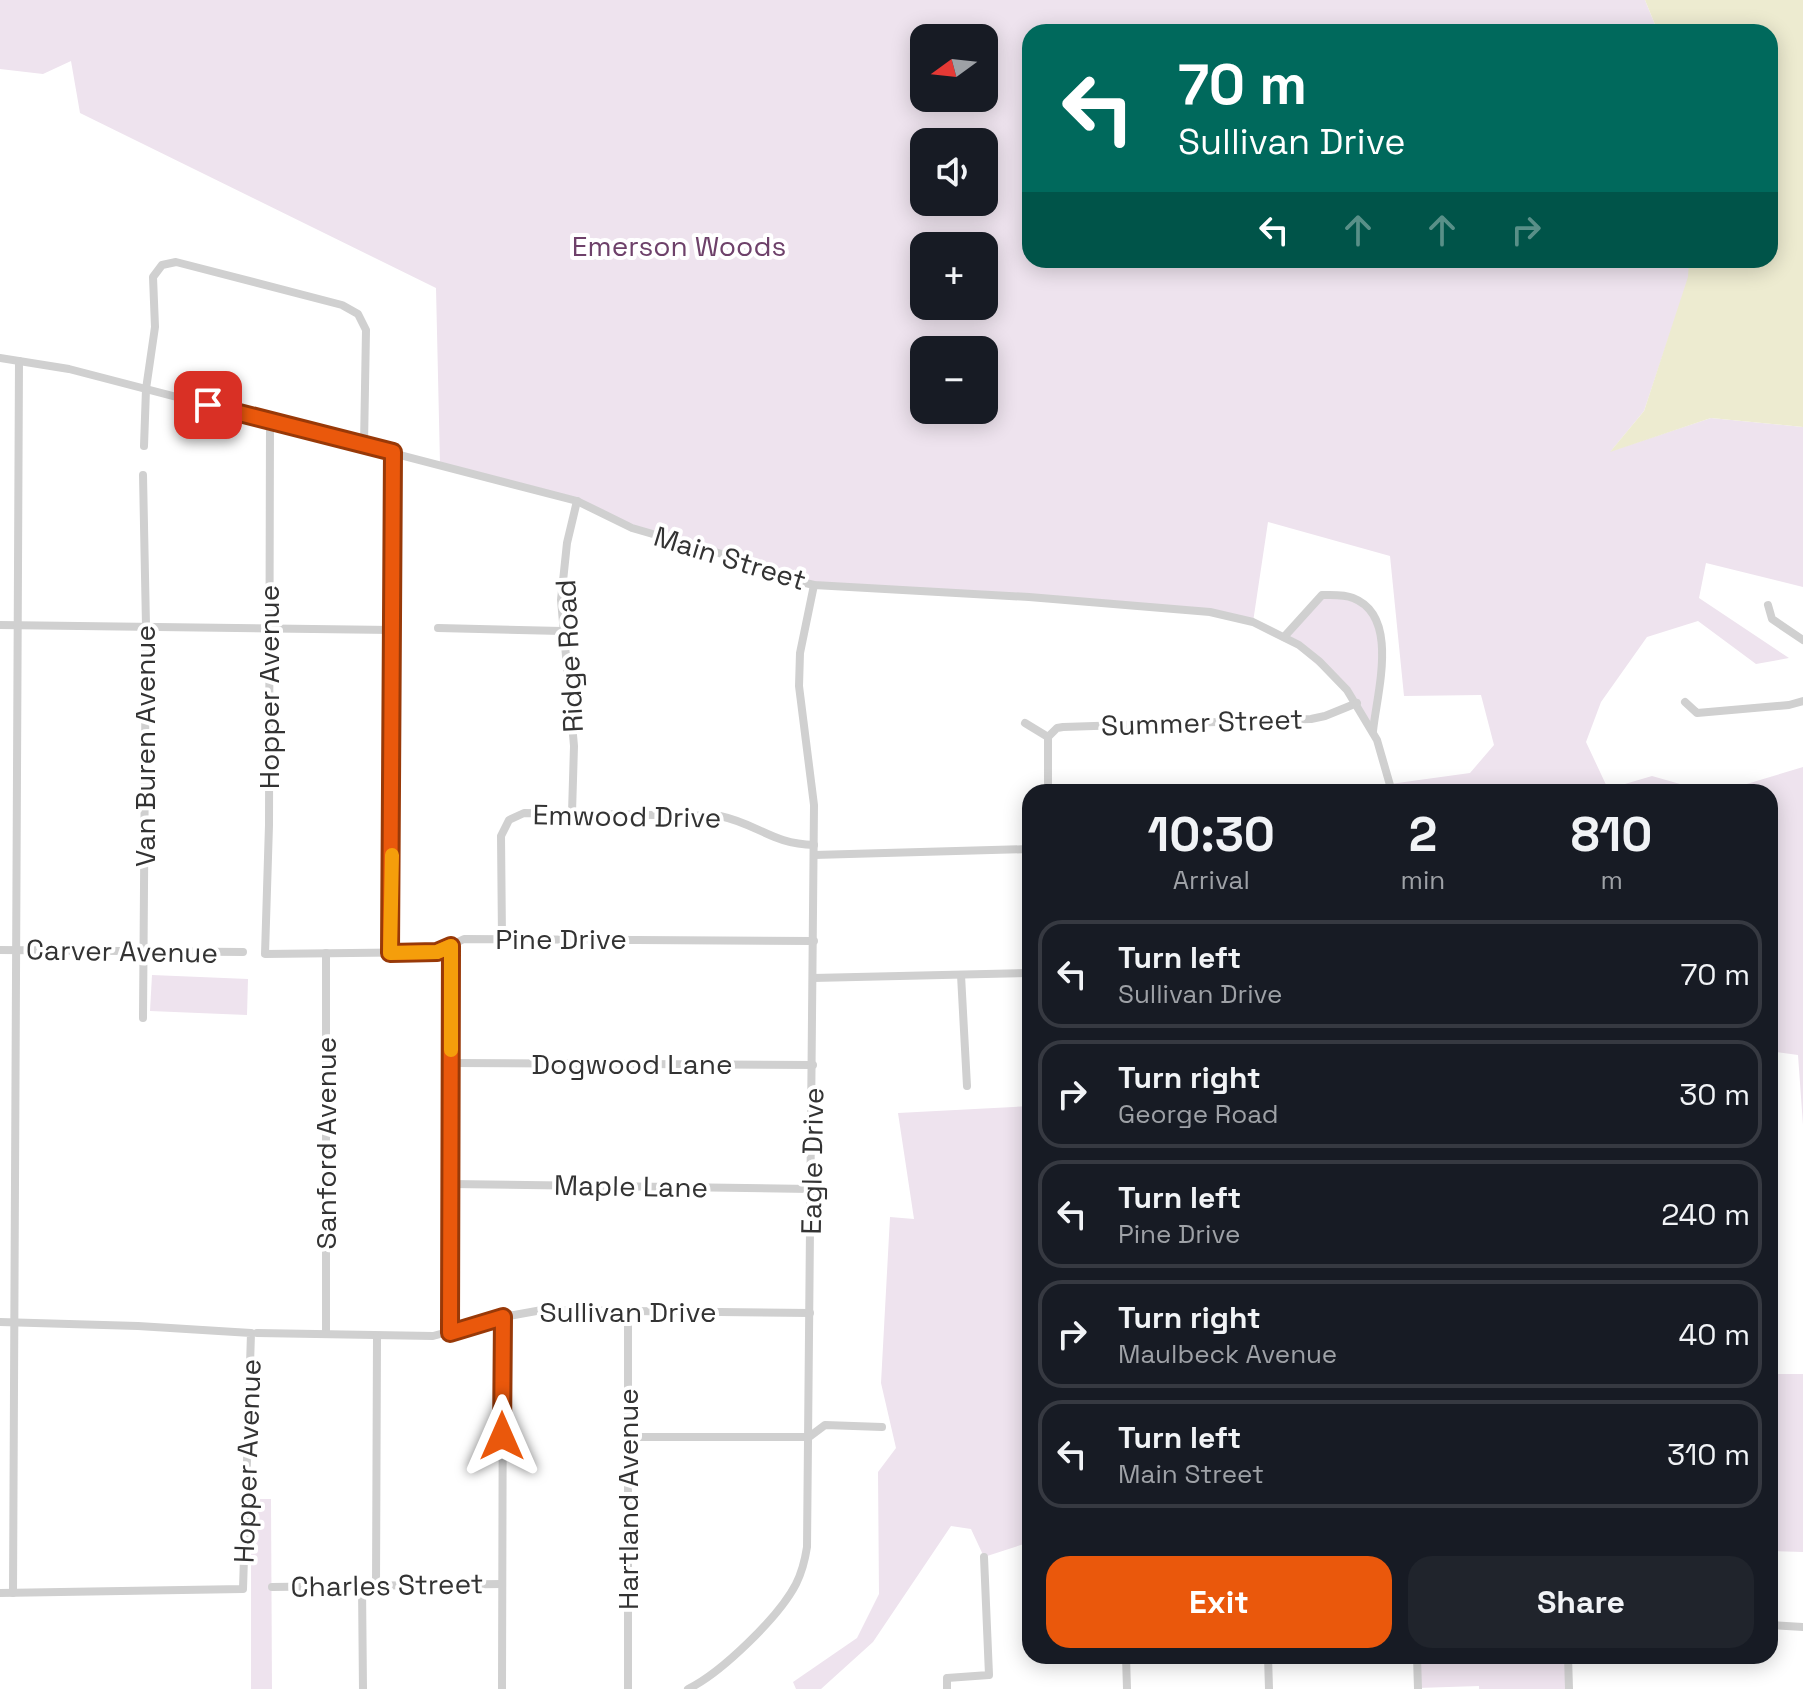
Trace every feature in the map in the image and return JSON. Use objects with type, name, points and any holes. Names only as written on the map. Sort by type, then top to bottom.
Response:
[{"type":"street","points":[[144,446],[146,389],[155,327],[153,277],[162,265],[176,262],[342,305],[358,314],[366,330],[364,445]]},
{"type":"street","name":"Main Street","points":[[0,358],[69,369],[577,501],[632,528],[722,554],[782,578],[814,585],[1029,597],[1210,612],[1253,622],[1284,637],[1319,661],[1357,703],[1373,731],[1390,784]]},
{"type":"street","points":[[0,1593],[13,1593],[19,361]]},
{"type":"street","name":"Hopper Avenue","points":[[265,954],[269,825],[270,421]]},
{"type":"street","points":[[390,953],[393,452]]},
{"type":"street","name":"Van Buren Avenue","points":[[143,475],[146,626],[143,1018]]},
{"type":"street","name":"Ridge Road","points":[[572,813],[574,733],[562,631],[562,574],[577,501]]},
{"type":"street","name":"Eagle Drive","points":[[688,1689],[731,1660],[786,1600],[796,1584],[807,1547],[814,850],[811,774],[799,686],[800,653],[814,585]]},
{"type":"street","points":[[1284,637],[1322,595],[1351,597],[1376,616],[1383,640],[1373,731]]},
{"type":"street","points":[[1768,605],[1772,619],[1803,640]]},
{"type":"street","points":[[0,625],[392,630]]},
{"type":"street","points":[[438,628],[562,631]]},
{"type":"street","points":[[1685,702],[1697,713],[1803,701]]},
{"type":"street","name":"Summer Street","points":[[1048,737],[1057,728],[1063,727],[1311,719],[1357,703]]},
{"type":"street","points":[[1025,723],[1048,737],[1048,784]]},
{"type":"street","name":"Emwood Drive","points":[[502,939],[501,836],[509,820],[524,813],[720,816],[735,819],[780,841],[814,850],[1022,849]]},
{"type":"street","name":"Pine Drive","points":[[265,954],[437,952],[464,939],[814,941]]},
{"type":"street","points":[[450,1333],[451,946]]},
{"type":"street","name":"Carver Avenue","points":[[0,950],[243,952]]},
{"type":"street","name":"Sanford Avenue","points":[[326,953],[326,1333]]},
{"type":"street","points":[[813,978],[1022,973]]},
{"type":"street","points":[[961,975],[967,1086]]},
{"type":"street","name":"Dogwood Lane","points":[[451,1063],[813,1065]]},
{"type":"street","name":"Maple Lane","points":[[450,1184],[811,1189]]},
{"type":"street","name":"Sullivan Drive","points":[[0,1322],[415,1338],[450,1333],[503,1317],[542,1310],[810,1313]]},
{"type":"street","name":"Hartland Avenue","points":[[628,1310],[628,1689]]},
{"type":"street","points":[[502,1689],[503,1317]]},
{"type":"street","name":"Hopper Avenue","points":[[13,1593],[243,1589],[254,1333]]},
{"type":"street","points":[[376,1586],[377,1336]]},
{"type":"street","points":[[628,1437],[809,1437],[825,1425],[882,1427]]},
{"type":"street","points":[[947,1689],[947,1678],[989,1675],[984,1557]]},
{"type":"street","name":"Charles Street","points":[[272,1587],[502,1584]]},
{"type":"street","points":[[362,1586],[363,1689]]},
{"type":"street","points":[[1778,1625],[1803,1627]]},
{"type":"street","points":[[1126,1664],[1127,1689]]},
{"type":"street","points":[[1268,1664],[1269,1689]]},
{"type":"street","points":[[1417,1664],[1418,1689]]},
{"type":"street","points":[[1568,1664],[1569,1689]]},
{"type":"green space","name":"Emerson Woods","points":[[0,0],[1645,0],[1655,24],[1022,24],[1022,268],[1689,268],[1689,277],[1644,411],[1611,451],[1711,418],[1803,427],[1803,587],[1706,563],[1699,598],[1789,658],[1756,664],[1698,621],[1647,637],[1601,702],[1586,742],[1606,784],[1390,784],[1470,773],[1494,745],[1481,695],[1404,696],[1390,556],[1268,522],[1253,622],[1210,612],[792,581],[660,536],[577,501],[440,464],[436,288],[80,113],[71,61],[43,74],[0,69]]},
{"type":"green space","points":[[1322,595],[1351,597],[1364,604],[1383,640],[1373,731],[1347,690],[1284,637]]},
{"type":"green space","points":[[1803,767],[1803,1125],[1798,1055],[1778,1052],[1778,784],[1747,784]]},
{"type":"green space","name":"Emerson Woods","points":[[1652,776],[1680,784],[1625,784]]},
{"type":"green space","points":[[152,975],[248,979],[247,1015],[150,1011]]},
{"type":"green space","points":[[1022,1106],[1022,1545],[984,1557],[971,1529],[951,1526],[873,1642],[821,1689],[796,1689],[793,1682],[857,1638],[879,1594],[878,1472],[896,1448],[881,1383],[890,1217],[914,1219],[898,1113]]},
{"type":"green space","points":[[1778,1374],[1803,1374],[1803,1552],[1778,1551]]},
{"type":"green space","points":[[251,1499],[271,1499],[272,1689],[251,1689]]},
{"type":"green space","points":[[1417,1664],[1568,1664],[1569,1689],[1479,1689],[1479,1686],[1418,1688]]},
{"type":"shaded area","points":[[1645,0],[1803,0],[1803,427],[1711,418],[1610,452],[1644,411],[1689,268],[1778,268],[1778,24],[1655,24]]},
{"type":"slow traffic","points":[[392,855],[390,953],[437,952],[451,946],[451,1050]]},
{"type":"route","points":[[208,405],[393,452],[390,953],[437,952],[451,946],[450,1333],[503,1317],[502,1436]]}]
